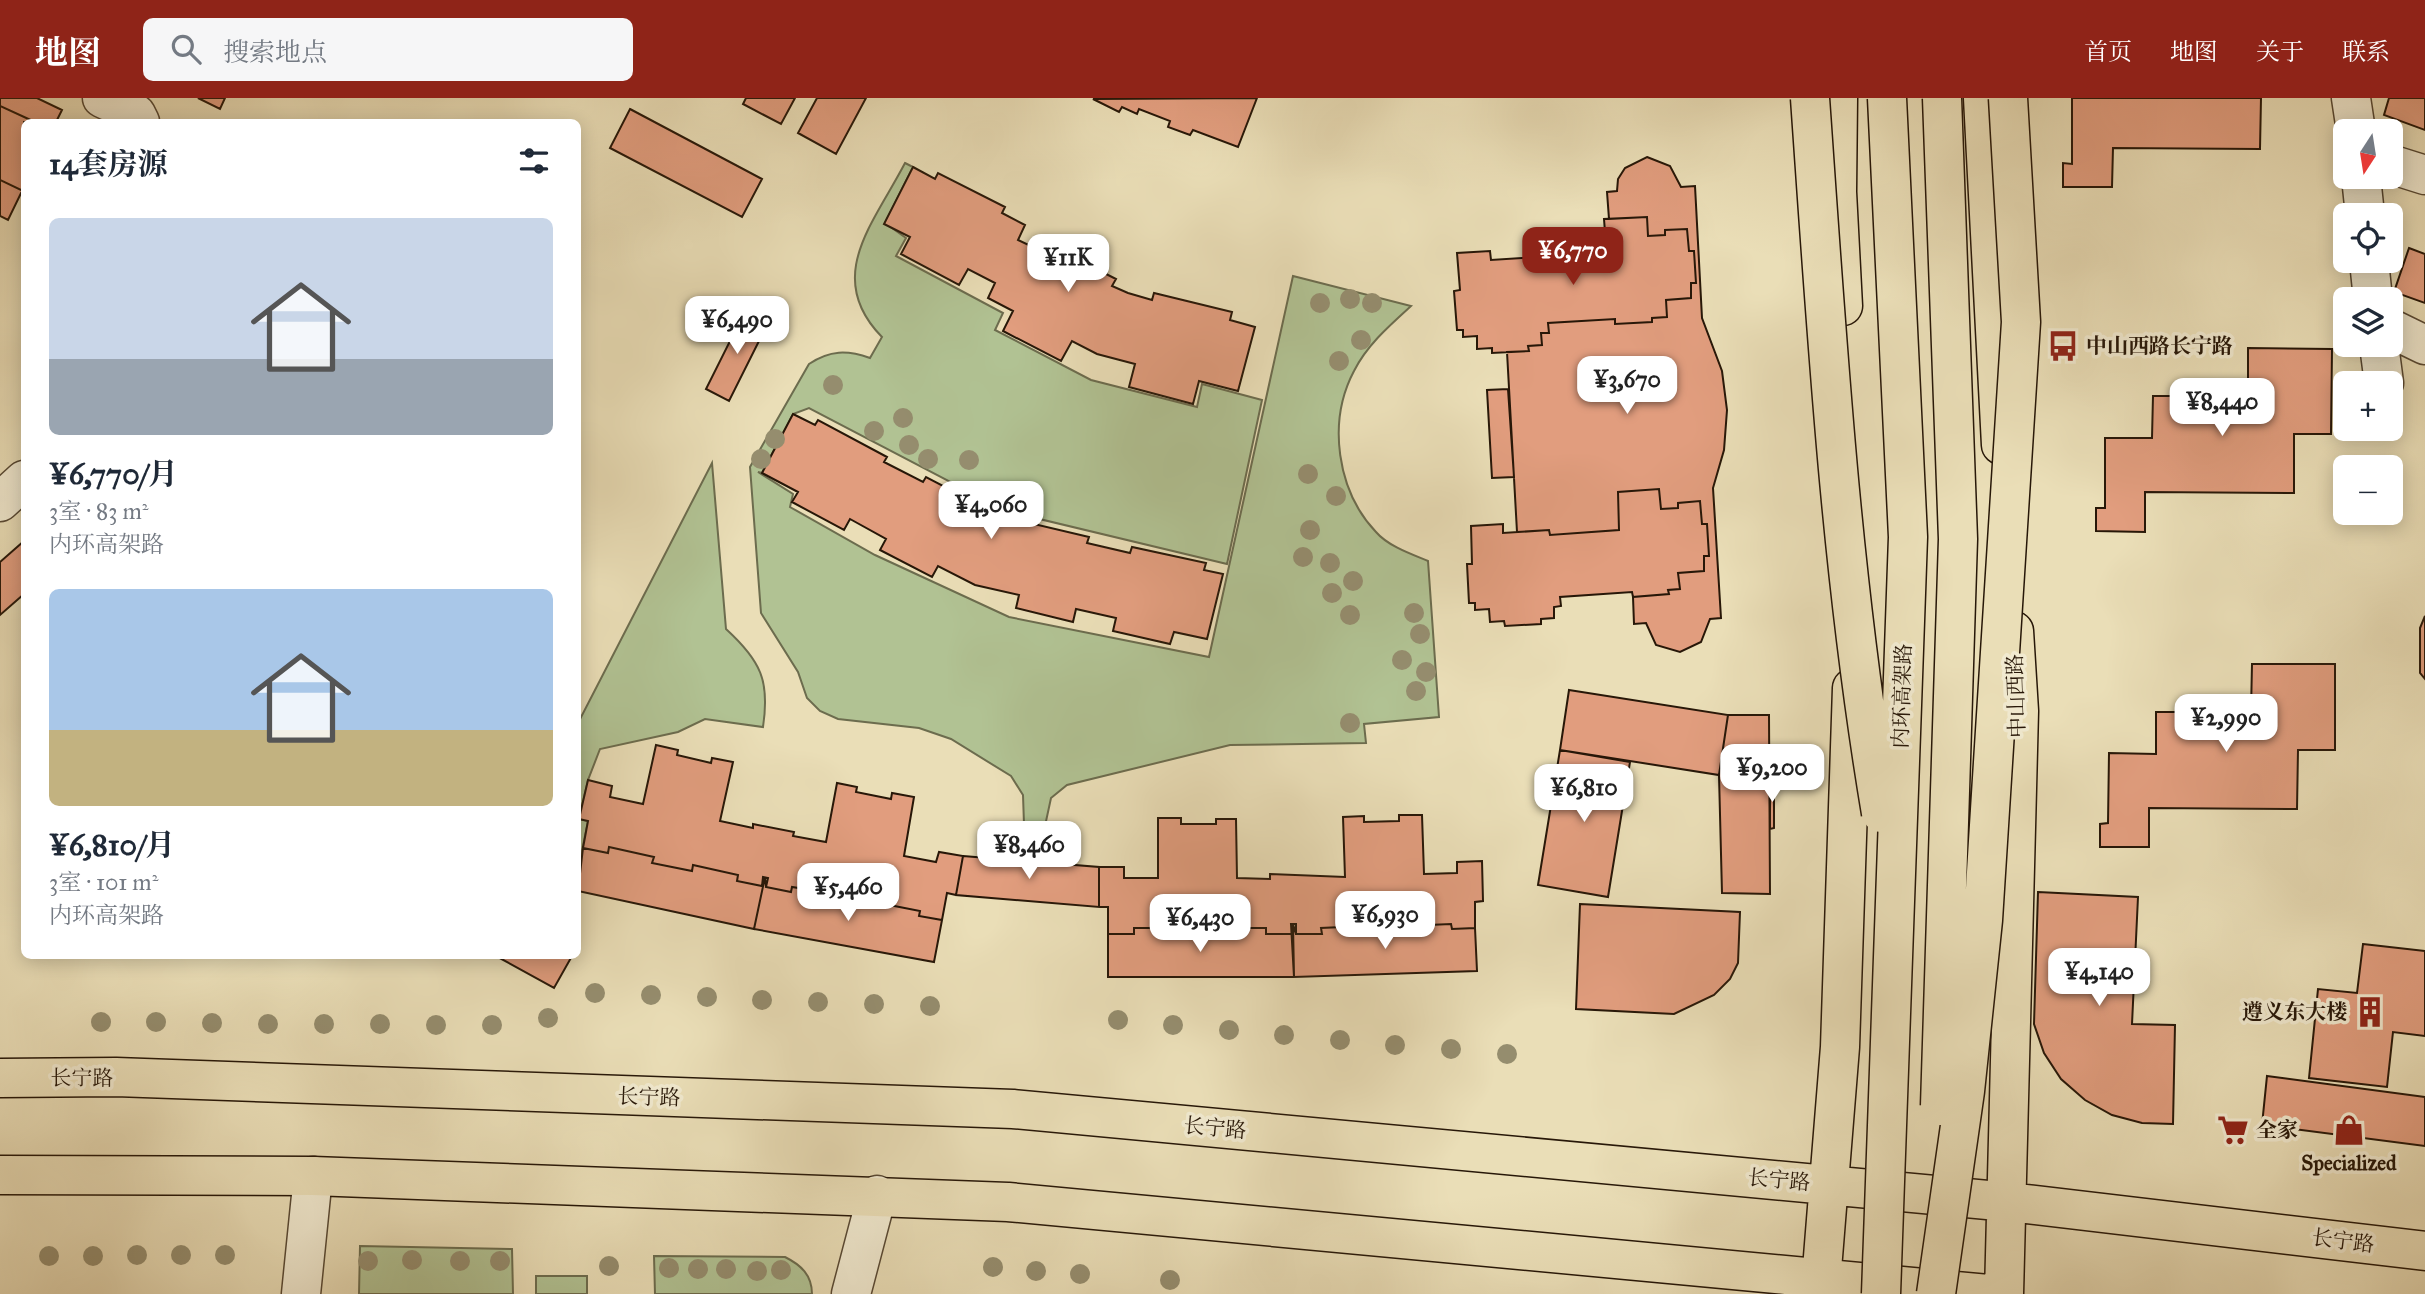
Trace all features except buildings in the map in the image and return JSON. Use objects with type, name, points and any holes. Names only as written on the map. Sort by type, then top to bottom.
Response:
[{"type":"main road","points":[[1810,98],[1840,509],[1866,720],[1895,895]]},
{"type":"main road","points":[[1821,1286],[1840,1046],[1856,598],[1838,192],[1838,98]]},
{"type":"main road","name":"内环高架路","points":[[1881,1294],[1908,537],[1887,98]]},
{"type":"main road","points":[[1935,1294],[1958,539],[1942,98]]},
{"type":"main road","name":"中山西路","points":[[1983,98],[1994,345],[2019,711],[2009,1202],[2004,1294]]},
{"type":"main road","points":[[1935,1294],[1965,1091],[1983,920],[2020,336],[2008,98]]},
{"type":"main road","name":"长宁路","points":[[0,1078],[116,1077],[1013,1109],[2009,1202],[2425,1251]]},
{"type":"main road","points":[[0,1175],[313,1176],[1008,1202],[1821,1286],[1987,1294]]},
{"type":"street","points":[[102,98],[136,114],[138,119]]},
{"type":"street","points":[[2351,98],[2354,119]]},
{"type":"street","points":[[2403,168],[2425,176]]},
{"type":"street","points":[[2403,334],[2425,345]]},
{"type":"street","points":[[0,502],[21,483]]},
{"type":"street","points":[[301,1294],[313,1176]]},
{"type":"street","points":[[851,1294],[877,1195]]},
{"type":"green space","points":[[905,163],[913,167],[885,223],[906,238],[896,256],[1003,313],[995,330],[1091,380],[1197,407],[1202,384],[1262,400],[1227,564],[1006,511],[809,408],[793,414],[762,473],[758,472],[793,494],[790,507],[875,555],[1009,617],[1209,657],[1293,276],[1411,306],[1372,344],[1354,371],[1341,412],[1340,455],[1352,497],[1376,532],[1393,545],[1428,561],[1439,717],[1364,724],[1366,743],[1230,745],[1067,785],[1051,798],[1045,826],[1024,824],[1023,795],[1011,776],[951,739],[919,728],[838,719],[820,711],[807,698],[798,672],[761,613],[750,467],[809,364],[824,356],[839,353],[870,358],[882,337],[865,315],[856,293],[855,271],[869,229]]},
{"type":"green space","points":[[712,463],[726,629],[748,651],[760,673],[765,697],[763,727],[705,719],[678,732],[600,749],[588,780],[581,810],[581,717]]},
{"type":"green space","points":[[581,819],[588,821],[581,856]]},
{"type":"green space","points":[[360,1246],[512,1249],[513,1294],[359,1294]]},
{"type":"green space","points":[[654,1256],[785,1257],[804,1271],[810,1281],[812,1294],[655,1294]]},
{"type":"green space","points":[[536,1276],[587,1276],[587,1294],[536,1294]]},
{"type":"place","name":"中山西路长宁路","points":[[2063,346]]},
{"type":"place","name":"遵义东大楼","points":[[2370,1012]]},
{"type":"place","name":"全家","points":[[2233,1130]]},
{"type":"place","name":"Specialized","points":[[2349,1130]]}]
